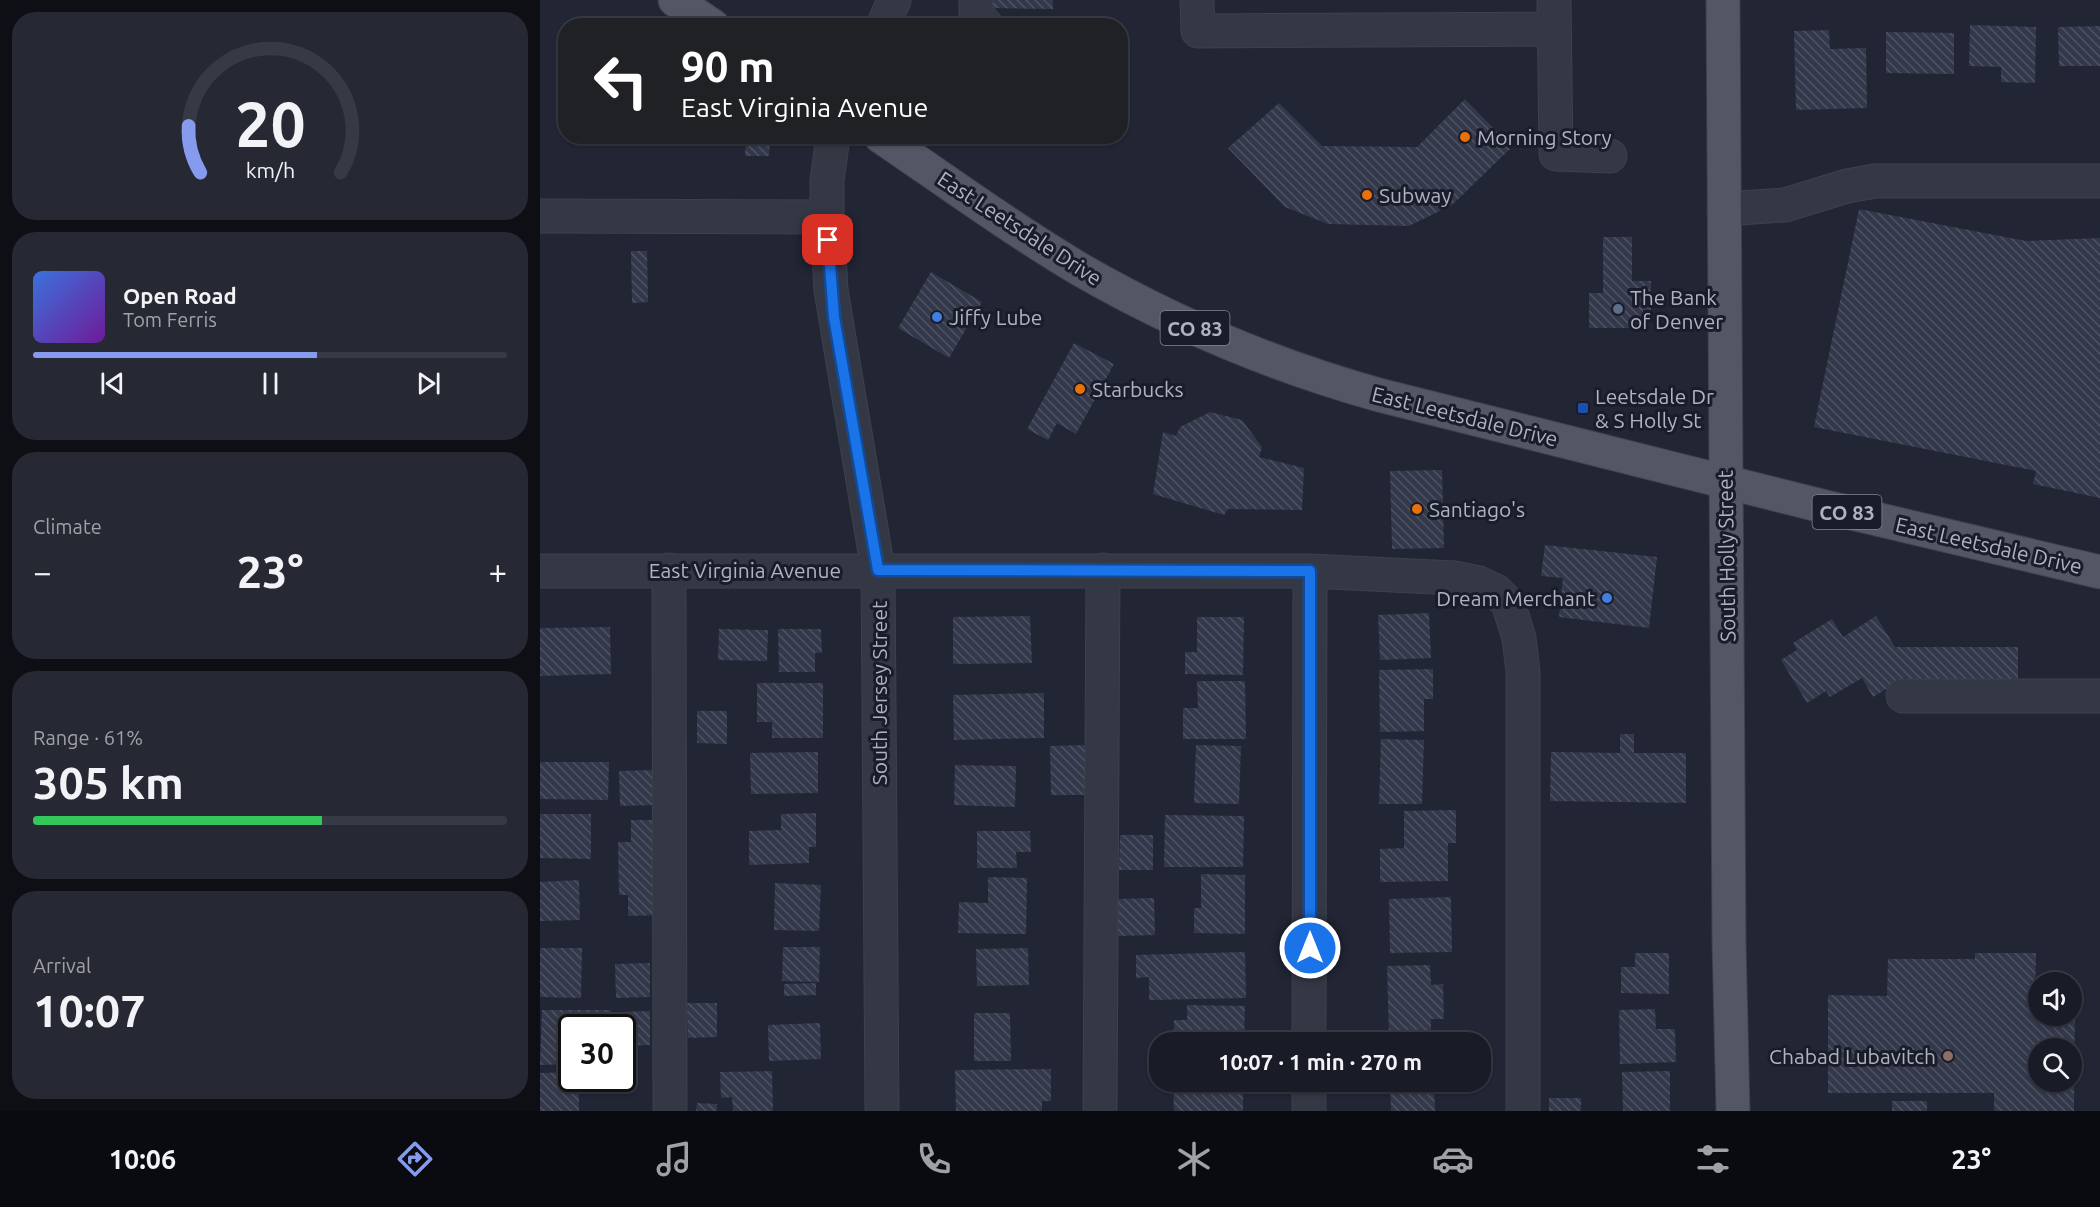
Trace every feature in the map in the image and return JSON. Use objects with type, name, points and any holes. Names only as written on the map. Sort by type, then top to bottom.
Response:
[{"type":"main road","points":[[675,0],[701,18]]},
{"type":"main road","name":"South Holly Street","points":[[1723,0],[1728,942],[1733,1111]]},
{"type":"main road","name":"East Leetsdale Drive","points":[[892,144],[1079,268],[1143,303],[1256,355],[1379,395],[2100,572]]},
{"type":"street","points":[[886,18],[894,0]]},
{"type":"street","points":[[976,0],[976,14],[980,18]]},
{"type":"street","points":[[1197,0],[1198,31],[1554,14],[1556,154],[1610,156]]},
{"type":"street","name":"South Jersey Street","points":[[832,144],[827,181],[826,217],[834,317],[878,570],[882,1111]]},
{"type":"street","points":[[1725,209],[1785,205],[1875,180],[2100,181]]},
{"type":"street","points":[[540,216],[826,217]]},
{"type":"street","points":[[669,570],[670,1111]]},
{"type":"street","points":[[1100,1111],[1103,570]]},
{"type":"street","name":"East Virginia Avenue","points":[[540,571],[1310,571],[1454,578],[1479,583],[1496,591],[1508,603],[1514,618],[1523,671],[1523,1111]]},
{"type":"street","points":[[1309,1032],[1310,571]]},
{"type":"street","points":[[1903,696],[2100,696]]},
{"type":"street","points":[[1309,1092],[1309,1111]]},
{"type":"building","points":[[993,0],[1053,0],[1053,9],[993,8]]},
{"type":"building","points":[[1970,25],[2036,27],[2035,83],[2001,82],[2001,67],[1969,66]]},
{"type":"building","points":[[2100,26],[2100,66],[2059,66],[2058,27]]},
{"type":"building","points":[[1829,30],[1830,49],[1866,48],[1867,108],[1796,110],[1794,31]]},
{"type":"building","points":[[1886,32],[1954,33],[1954,74],[1886,73]]},
{"type":"building","points":[[1465,99],[1512,147],[1452,205],[1409,226],[1328,224],[1285,207],[1228,148],[1279,103],[1322,146],[1417,147]]},
{"type":"building","points":[[746,144],[770,144],[769,156],[745,156]]},
{"type":"building","points":[[1859,209],[2026,241],[2100,238],[2100,498],[2033,484],[2036,471],[1814,427]]},
{"type":"building","points":[[1603,237],[1632,237],[1632,281],[1651,281],[1651,310],[1643,310],[1643,328],[1589,328],[1589,293],[1603,293]]},
{"type":"building","points":[[631,251],[647,251],[648,302],[632,303]]},
{"type":"building","points":[[931,272],[982,302],[949,358],[898,328]]},
{"type":"building","points":[[1074,343],[1114,364],[1076,434],[1057,423],[1048,440],[1027,429]]},
{"type":"building","points":[[1210,412],[1242,420],[1262,447],[1259,457],[1304,468],[1302,510],[1228,509],[1224,515],[1153,494],[1163,432],[1176,436],[1180,427]]},
{"type":"building","points":[[1442,470],[1444,548],[1392,549],[1390,471]]},
{"type":"building","name":"Dream Merchant","points":[[1545,545],[1657,557],[1649,628],[1559,617],[1563,578],[1541,576]]},
{"type":"building","points":[[1429,613],[1431,658],[1380,660],[1378,615]]},
{"type":"building","points":[[1030,616],[1032,663],[953,664],[953,617]]},
{"type":"building","points":[[1876,616],[1895,647],[2018,647],[2018,683],[1910,683],[1906,677],[1873,697],[1862,678],[1830,697],[1826,691],[1807,703],[1781,660],[1797,650],[1793,643],[1832,619],[1843,637]]},
{"type":"building","points":[[1197,617],[1244,617],[1243,675],[1185,674],[1185,652],[1197,652]]},
{"type":"building","points":[[610,627],[611,674],[540,676],[540,628]]},
{"type":"building","points":[[719,629],[768,630],[767,661],[718,660]]},
{"type":"building","points":[[778,629],[821,629],[822,653],[815,653],[815,672],[779,672]]},
{"type":"building","points":[[1433,669],[1433,699],[1424,699],[1424,731],[1380,732],[1379,670]]},
{"type":"building","points":[[1197,681],[1245,681],[1246,739],[1183,739],[1183,708],[1198,708]]},
{"type":"building","points":[[757,683],[823,683],[823,738],[772,738],[772,722],[757,722]]},
{"type":"building","points":[[1044,693],[1044,738],[954,740],[953,695]]},
{"type":"building","points":[[697,711],[727,711],[727,744],[697,743]]},
{"type":"building","points":[[1620,734],[1634,734],[1634,753],[1686,753],[1686,803],[1550,801],[1551,752],[1620,753]]},
{"type":"building","points":[[1381,739],[1424,740],[1422,804],[1379,804]]},
{"type":"building","points":[[1086,745],[1087,795],[1051,795],[1050,746]]},
{"type":"building","points":[[1196,745],[1241,746],[1239,804],[1194,803]]},
{"type":"building","points":[[818,752],[818,793],[751,794],[750,753]]},
{"type":"building","points":[[540,762],[609,762],[608,800],[540,799]]},
{"type":"building","points":[[955,765],[1016,766],[1015,807],[954,805]]},
{"type":"building","points":[[654,770],[655,805],[620,806],[619,771]]},
{"type":"building","points":[[1456,810],[1456,843],[1448,843],[1448,881],[1380,882],[1380,849],[1404,848],[1404,811]]},
{"type":"building","points":[[816,813],[816,847],[809,847],[809,863],[749,865],[749,831],[781,830],[781,814]]},
{"type":"building","points":[[540,814],[591,814],[591,859],[540,858]]},
{"type":"building","points":[[1165,815],[1244,816],[1243,867],[1164,867]]},
{"type":"building","points":[[631,820],[660,820],[662,915],[628,916],[628,895],[619,895],[618,842],[631,842]]},
{"type":"building","points":[[977,831],[1030,831],[1031,852],[1016,852],[1017,868],[977,868]]},
{"type":"building","points":[[1120,835],[1153,835],[1153,870],[1119,870]]},
{"type":"building","points":[[1201,874],[1245,875],[1245,934],[1194,933],[1194,908],[1201,908]]},
{"type":"building","points":[[988,877],[1027,878],[1026,934],[958,933],[959,902],[988,903]]},
{"type":"building","points":[[579,880],[580,920],[540,921],[540,882]]},
{"type":"building","points":[[775,883],[821,885],[819,931],[774,930]]},
{"type":"building","points":[[1451,897],[1452,952],[1390,953],[1389,899]]},
{"type":"building","points":[[1154,898],[1155,935],[1117,936],[1116,899]]},
{"type":"building","points":[[783,947],[820,947],[819,982],[782,981]]},
{"type":"building","points":[[540,948],[582,948],[581,998],[540,997]]},
{"type":"building","points":[[1028,948],[1029,985],[977,986],[976,949]]},
{"type":"building","points":[[1245,952],[1246,998],[1149,1000],[1149,977],[1136,978],[1136,955]]},
{"type":"building","points":[[1635,953],[1669,953],[1669,994],[1621,993],[1621,967],[1635,967]]},
{"type":"building","points":[[1975,953],[2036,953],[2036,972],[2028,972],[2028,1026],[2075,1026],[2075,1038],[2028,1038],[2028,1092],[2074,1092],[2074,1111],[1994,1111],[1994,1093],[1828,1093],[1828,995],[1887,996],[1888,959],[1975,959]]},
{"type":"building","points":[[650,963],[650,997],[616,998],[615,964]]},
{"type":"building","points":[[1430,965],[1431,985],[1443,984],[1444,1019],[1431,1019],[1431,1032],[1389,1032],[1387,966]]},
{"type":"building","points":[[816,983],[816,995],[784,996],[784,984]]},
{"type":"building","points":[[687,1003],[717,1003],[717,1037],[688,1038]]},
{"type":"building","points":[[1187,1005],[1245,1006],[1244,1032],[1174,1032],[1174,1020],[1187,1020]]},
{"type":"building","points":[[1655,1009],[1656,1029],[1675,1029],[1676,1062],[1620,1064],[1619,1010]]},
{"type":"building","points":[[542,1010],[611,1010],[611,1014],[558,1014],[558,1064],[540,1065]]},
{"type":"building","points":[[650,1011],[650,1045],[636,1046],[636,1014],[616,1014],[616,1012]]},
{"type":"building","points":[[974,1013],[1010,1013],[1011,1061],[974,1061]]},
{"type":"building","points":[[820,1023],[821,1059],[769,1061],[768,1025]]},
{"type":"building","points":[[1051,1069],[1051,1101],[1042,1101],[1042,1111],[956,1111],[955,1070]]},
{"type":"building","points":[[772,1071],[773,1111],[733,1111],[732,1097],[721,1098],[720,1072]]},
{"type":"building","points":[[1670,1071],[1670,1111],[1623,1111],[1622,1072]]},
{"type":"building","points":[[558,1072],[558,1092],[579,1092],[579,1111],[540,1111],[540,1073]]},
{"type":"building","points":[[1173,1092],[1243,1092],[1243,1111],[1174,1111]]},
{"type":"building","points":[[1390,1092],[1434,1092],[1435,1111],[1391,1111]]},
{"type":"building","points":[[1549,1098],[1581,1098],[1581,1111],[1549,1111]]},
{"type":"building","points":[[1892,1101],[1927,1101],[1927,1111],[1892,1111]]},
{"type":"building","points":[[697,1103],[717,1104],[717,1111],[696,1111]]},
{"type":"place","name":"Morning Story","points":[[1465,137]]},
{"type":"place","name":"Subway","points":[[1367,195]]},
{"type":"place","name":"The Bank of Denver","points":[[1618,309]]},
{"type":"place","name":"Jiffy Lube","points":[[937,317]]},
{"type":"place","name":"Starbucks","points":[[1080,389]]},
{"type":"place","name":"Leetsdale Dr & S Holly St","points":[[1583,408]]},
{"type":"place","name":"Santiago's","points":[[1417,509]]},
{"type":"place","name":"Dream Merchant","points":[[1607,598]]},
{"type":"place","name":"Chabad Lubavitch","points":[[1948,1056]]},
{"type":"route","points":[[828,240],[834,317],[878,570],[1310,571],[1310,948]]}]
